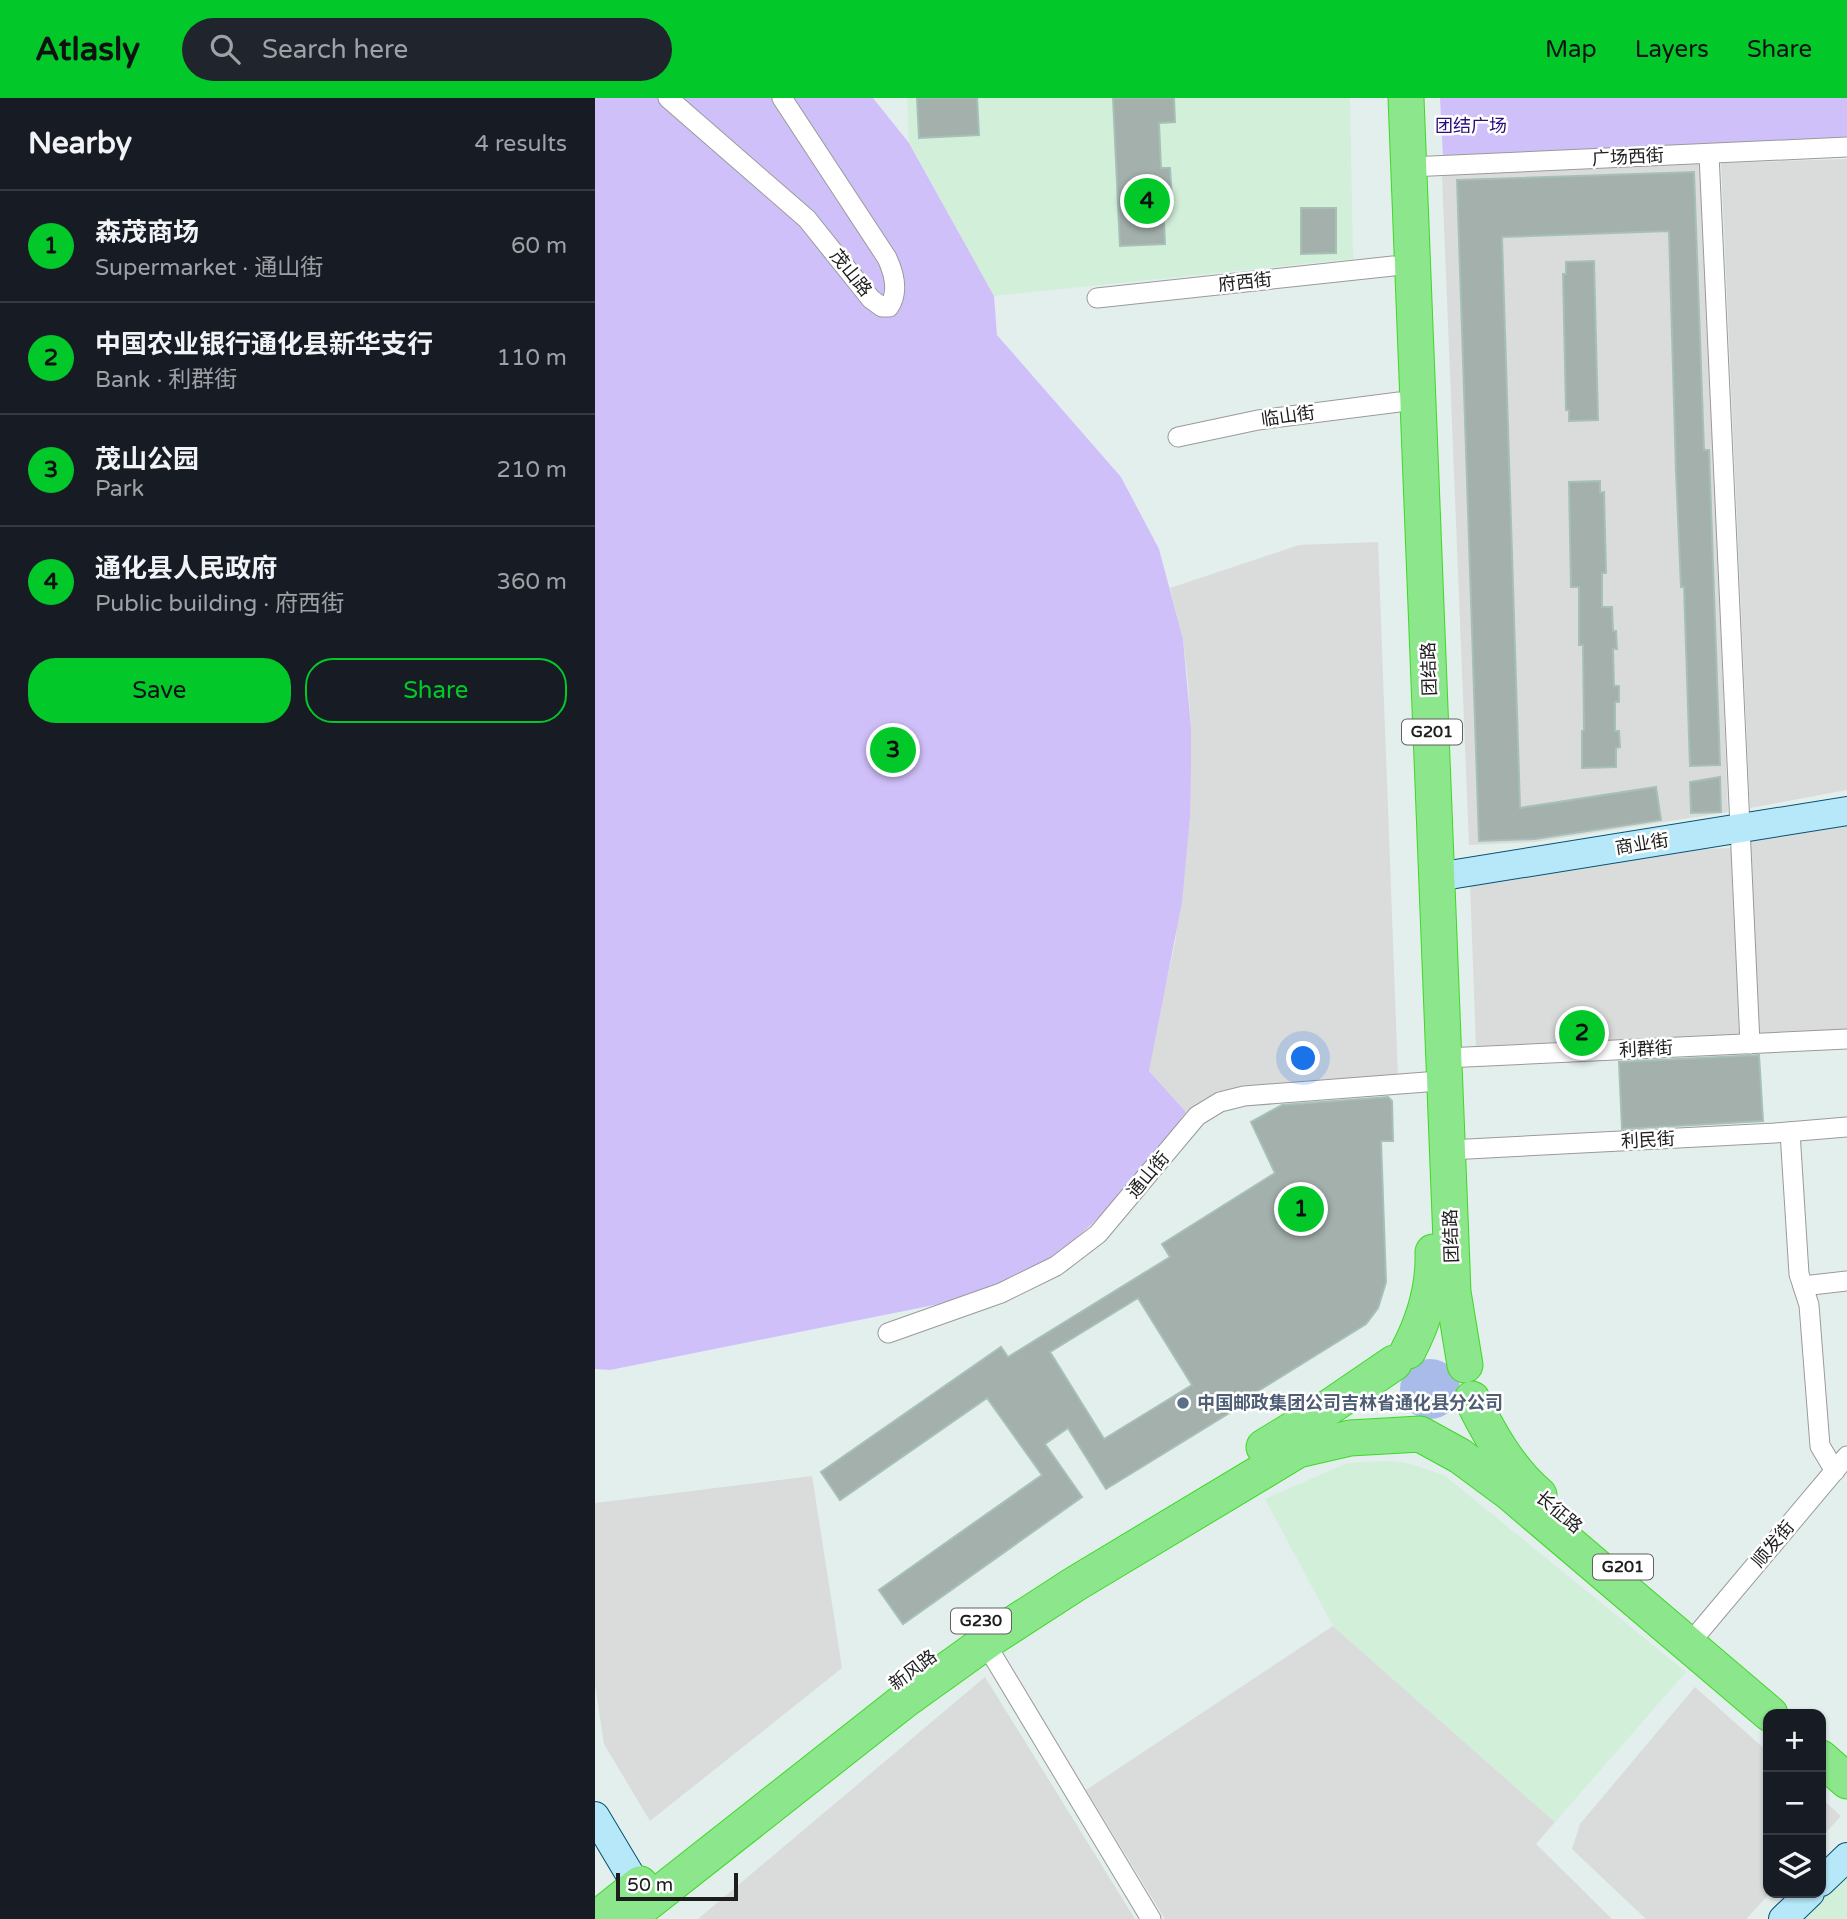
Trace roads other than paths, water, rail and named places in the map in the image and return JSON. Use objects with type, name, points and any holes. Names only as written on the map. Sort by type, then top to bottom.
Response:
[{"type":"highway","name":"团结路","points":[[1386,98],[1399,402],[1436,1070],[1448,1150],[1453,1292],[1468,1382]]},
{"type":"highway","name":"团结路","points":[[1401,1357],[1424,1317],[1433,1271],[1437,877],[1406,98]]},
{"type":"highway","points":[[1436,1347],[1457,1357],[1468,1382],[1468,1409],[1453,1427],[1443,1432],[1420,1434],[1402,1426],[1389,1410],[1385,1391],[1388,1372],[1401,1357],[1417,1348],[1436,1347]]},
{"type":"highway","name":"新风路","points":[[596,1919],[641,1907],[905,1700],[980,1634],[1065,1567],[1331,1406],[1401,1357]]},
{"type":"highway","name":"长征路","points":[[1468,1382],[1499,1448],[1531,1489],[1792,1709]]},
{"type":"highway","name":"新风路","points":[[980,1634],[1075,1584],[1297,1450],[1362,1437],[1420,1434]]},
{"type":"highway","name":"长征路","points":[[1420,1434],[1460,1456],[1510,1493],[1764,1709]]},
{"type":"highway","points":[[1826,1738],[1847,1756]]},
{"type":"highway","points":[[1826,1762],[1847,1781]]},
{"type":"street","name":"茂山路","points":[[668,98],[807,219],[871,299],[882,307],[889,307],[893,301],[895,287],[887,258],[782,98]]},
{"type":"street","name":"广场西街","points":[[1409,167],[1847,147]]},
{"type":"street","points":[[1709,154],[1750,1044]]},
{"type":"street","name":"府西街","points":[[1097,298],[1393,266]]},
{"type":"street","name":"临山街","points":[[1178,437],[1258,420],[1399,402]]},
{"type":"street","name":"商业街","points":[[1437,877],[1847,811]]},
{"type":"street","name":"利群街","points":[[1436,1070],[1750,1044],[1847,1039]]},
{"type":"street","name":"通山街","points":[[888,1333],[1001,1293],[1056,1266],[1098,1234],[1197,1116],[1220,1102],[1244,1096],[1436,1070]]},
{"type":"street","name":"利民街","points":[[1448,1150],[1847,1127]]},
{"type":"street","points":[[1790,1132],[1799,1274],[1809,1304],[1820,1447],[1841,1463]]},
{"type":"street","points":[[1803,1286],[1847,1281]]},
{"type":"street","name":"顺发街","points":[[1700,1632],[1841,1463]]},
{"type":"street","points":[[980,1634],[1151,1919]]},
{"type":"street","points":[[595,1816],[641,1907]]},
{"type":"street","points":[[1826,1877],[1847,1857]]},
{"type":"street","points":[[1783,1919],[1805,1898]]},
{"type":"place","name":"通化县人民政府","points":[[1147,201]]},
{"type":"place","name":"茂山公园","points":[[893,750]]},
{"type":"place","name":"中国农业银行通化县新华支行","points":[[1582,1033]]},
{"type":"place","name":"森茂商场","points":[[1301,1209]]},
{"type":"place","name":"中国邮政集团公司吉林省通化县分公司","points":[[1183,1403]]},
{"type":"park label","name":"团结广场","points":[[1471,126]]}]
